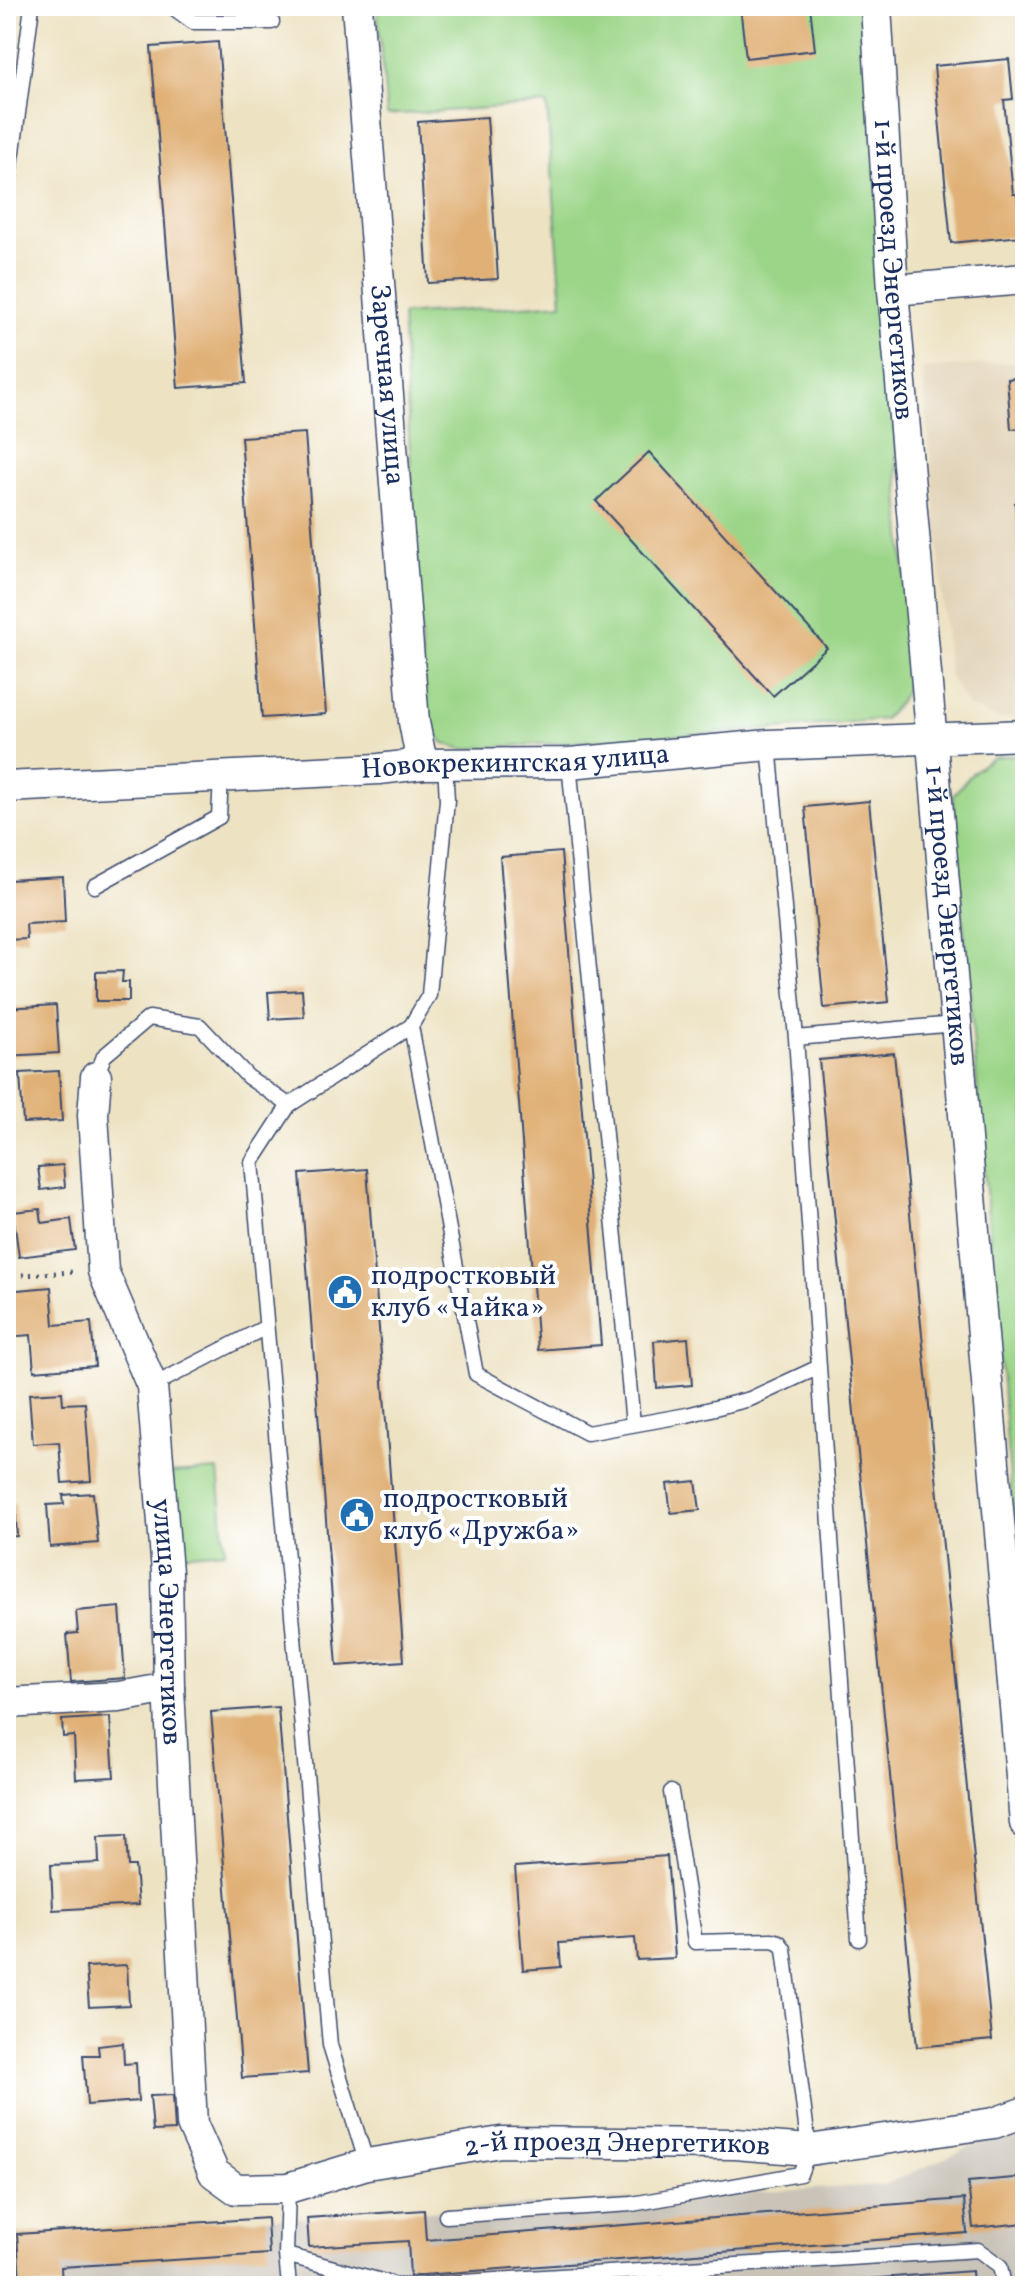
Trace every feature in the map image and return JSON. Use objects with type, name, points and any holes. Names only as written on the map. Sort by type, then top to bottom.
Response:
[{"type":"street","name":"Заречная улица","points":[[357,6],[414,722],[433,764]]},
{"type":"street","name":"1-й проезд Энергетиков","points":[[876,6],[893,290],[1025,1823]]},
{"type":"street","points":[[893,290],[1025,279]]},
{"type":"street","name":"Новокрекингская улица","points":[[6,787],[433,764],[569,763],[769,745],[1025,735]]},
{"type":"street","name":"улица Энергетиков","points":[[96,1077],[93,1115],[103,1271],[152,1386],[167,1572],[169,1688],[192,2124],[214,2173]]},
{"type":"street","points":[[6,1703],[119,1697],[169,1688]]},
{"type":"street","name":"2-й проезд Энергетиков","points":[[214,2173],[236,2189],[288,2188],[367,2164],[501,2142],[735,2144],[809,2150],[994,2123],[1025,2112]]},
{"type":"lane","points":[[6,205],[32,6]]},
{"type":"lane","points":[[171,6],[193,22],[272,22]]},
{"type":"lane","points":[[769,745],[796,1038],[859,1939]]},
{"type":"lane","points":[[569,763],[633,1424]]},
{"type":"lane","points":[[367,2164],[330,2045],[252,1162],[289,1105],[411,1026],[429,995],[447,800],[433,764]]},
{"type":"lane","points":[[95,886],[219,817],[221,777]]},
{"type":"lane","points":[[96,1077],[104,1056],[149,1018],[200,1026],[248,1077],[289,1105]]},
{"type":"lane","points":[[796,1038],[955,1024]]},
{"type":"lane","points":[[411,1026],[476,1374],[587,1433],[687,1415],[750,1399],[819,1367]]},
{"type":"lane","points":[[152,1386],[266,1327]]},
{"type":"lane","points":[[446,2216],[632,2204],[800,2174],[809,2150],[784,1949],[779,1942],[772,1940],[695,1942],[671,1792]]},
{"type":"lane","points":[[288,2188],[286,2255],[289,2286]]},
{"type":"lane","points":[[286,2255],[400,2286],[978,2250],[1000,2266],[1004,2286]]},
{"type":"path","points":[[6,1276],[103,1271]]},
{"type":"shaded area","points":[[1025,361],[1025,717],[999,719],[969,707],[949,675],[923,369]]},
{"type":"shaded area","points":[[996,2136],[1025,2141],[1025,2286],[20,2286],[17,2234],[884,2185]]},
{"type":"green space","points":[[377,6],[865,6],[912,678],[899,703],[884,719],[778,729],[462,749],[444,743],[426,722],[402,315],[562,303],[547,104],[387,115]]},
{"type":"green space","points":[[1025,754],[1025,1659],[953,795],[975,770],[994,757]]},
{"type":"green space","points":[[218,1470],[225,1551],[179,1555],[172,1473]]},
{"type":"green space","points":[[6,2232],[17,2234],[20,2286],[6,2286]]},
{"type":"building","points":[[740,6],[810,6],[815,50],[746,58]]},
{"type":"building","points":[[218,42],[246,383],[178,388],[151,47]]},
{"type":"building","points":[[1009,59],[1013,99],[1004,100],[1013,194],[1017,194],[1021,236],[951,243],[934,66]]},
{"type":"building","points":[[487,117],[498,279],[428,283],[418,122]]},
{"type":"building","points":[[1025,377],[1023,480],[1019,428],[1011,429],[1007,379]]},
{"type":"building","points":[[305,433],[326,714],[262,718],[241,437]]},
{"type":"building","points":[[649,452],[827,648],[773,696],[596,501]]},
{"type":"building","points":[[1025,502],[1025,558],[1020,559],[1015,503]]},
{"type":"building","points":[[869,801],[889,1002],[824,1008],[805,807]]},
{"type":"building","points":[[561,852],[601,1345],[538,1350],[500,857]]},
{"type":"building","points":[[63,877],[65,922],[26,924],[27,939],[6,940],[8,880]]},
{"type":"building","points":[[123,971],[122,982],[129,982],[129,1001],[96,1001],[96,972]]},
{"type":"building","points":[[302,990],[304,1017],[270,1019],[268,992]]},
{"type":"building","points":[[56,1005],[59,1053],[6,1056],[6,1008]]},
{"type":"building","points":[[894,1053],[992,2040],[917,2047],[819,1060]]},
{"type":"building","points":[[59,1071],[62,1121],[23,1123],[20,1073]]},
{"type":"building","points":[[63,1165],[65,1187],[41,1190],[38,1167]]},
{"type":"building","points":[[367,1169],[404,1661],[337,1666],[300,1174]]},
{"type":"building","points":[[40,1209],[42,1223],[71,1219],[75,1250],[19,1257],[13,1212]]},
{"type":"building","points":[[51,1287],[54,1325],[91,1322],[95,1366],[34,1371],[31,1335],[6,1337],[6,1291]]},
{"type":"building","points":[[688,1338],[692,1385],[657,1388],[654,1341]]},
{"type":"building","points":[[62,1392],[63,1404],[85,1403],[91,1481],[62,1483],[59,1442],[33,1444],[29,1394]]},
{"type":"building","points":[[696,1481],[700,1510],[671,1513],[667,1484]]},
{"type":"building","points":[[93,1493],[98,1543],[50,1547],[47,1505],[64,1504],[63,1495]]},
{"type":"building","points":[[15,1503],[17,1536],[6,1537],[6,1504]]},
{"type":"building","points":[[120,1607],[125,1678],[71,1682],[67,1634],[78,1633],[76,1611]]},
{"type":"building","points":[[278,1707],[308,2073],[242,2078],[211,1712]]},
{"type":"building","points":[[110,1717],[114,1777],[76,1779],[74,1736],[63,1737],[62,1720]]},
{"type":"building","points":[[126,1836],[128,1866],[135,1866],[138,1905],[53,1910],[51,1865],[99,1863],[98,1837]]},
{"type":"building","points":[[667,1856],[675,1958],[637,1960],[635,1938],[559,1943],[561,1967],[523,1970],[515,1867]]},
{"type":"building","points":[[127,1965],[129,2005],[89,2007],[86,1967]]},
{"type":"building","points":[[123,2043],[124,2064],[136,2063],[138,2101],[87,2105],[83,2055],[99,2055],[98,2046]]},
{"type":"building","points":[[173,2095],[175,2130],[153,2131],[150,2096]]},
{"type":"building","points":[[1025,2177],[1025,2223],[973,2228],[968,2182]]},
{"type":"building","points":[[964,2199],[967,2233],[410,2276],[408,2241],[309,2247],[307,2218],[424,2210],[426,2240]]},
{"type":"building","points":[[267,2218],[269,2254],[61,2267],[62,2286],[20,2286],[17,2234]]},
{"type":"building","points":[[972,2271],[973,2286],[801,2286],[801,2284]]},
{"type":"place","name":"подростковый клуб «Чайка»","points":[[345,1292]]},
{"type":"place","name":"подростковый клуб «Дружба»","points":[[357,1515]]}]
